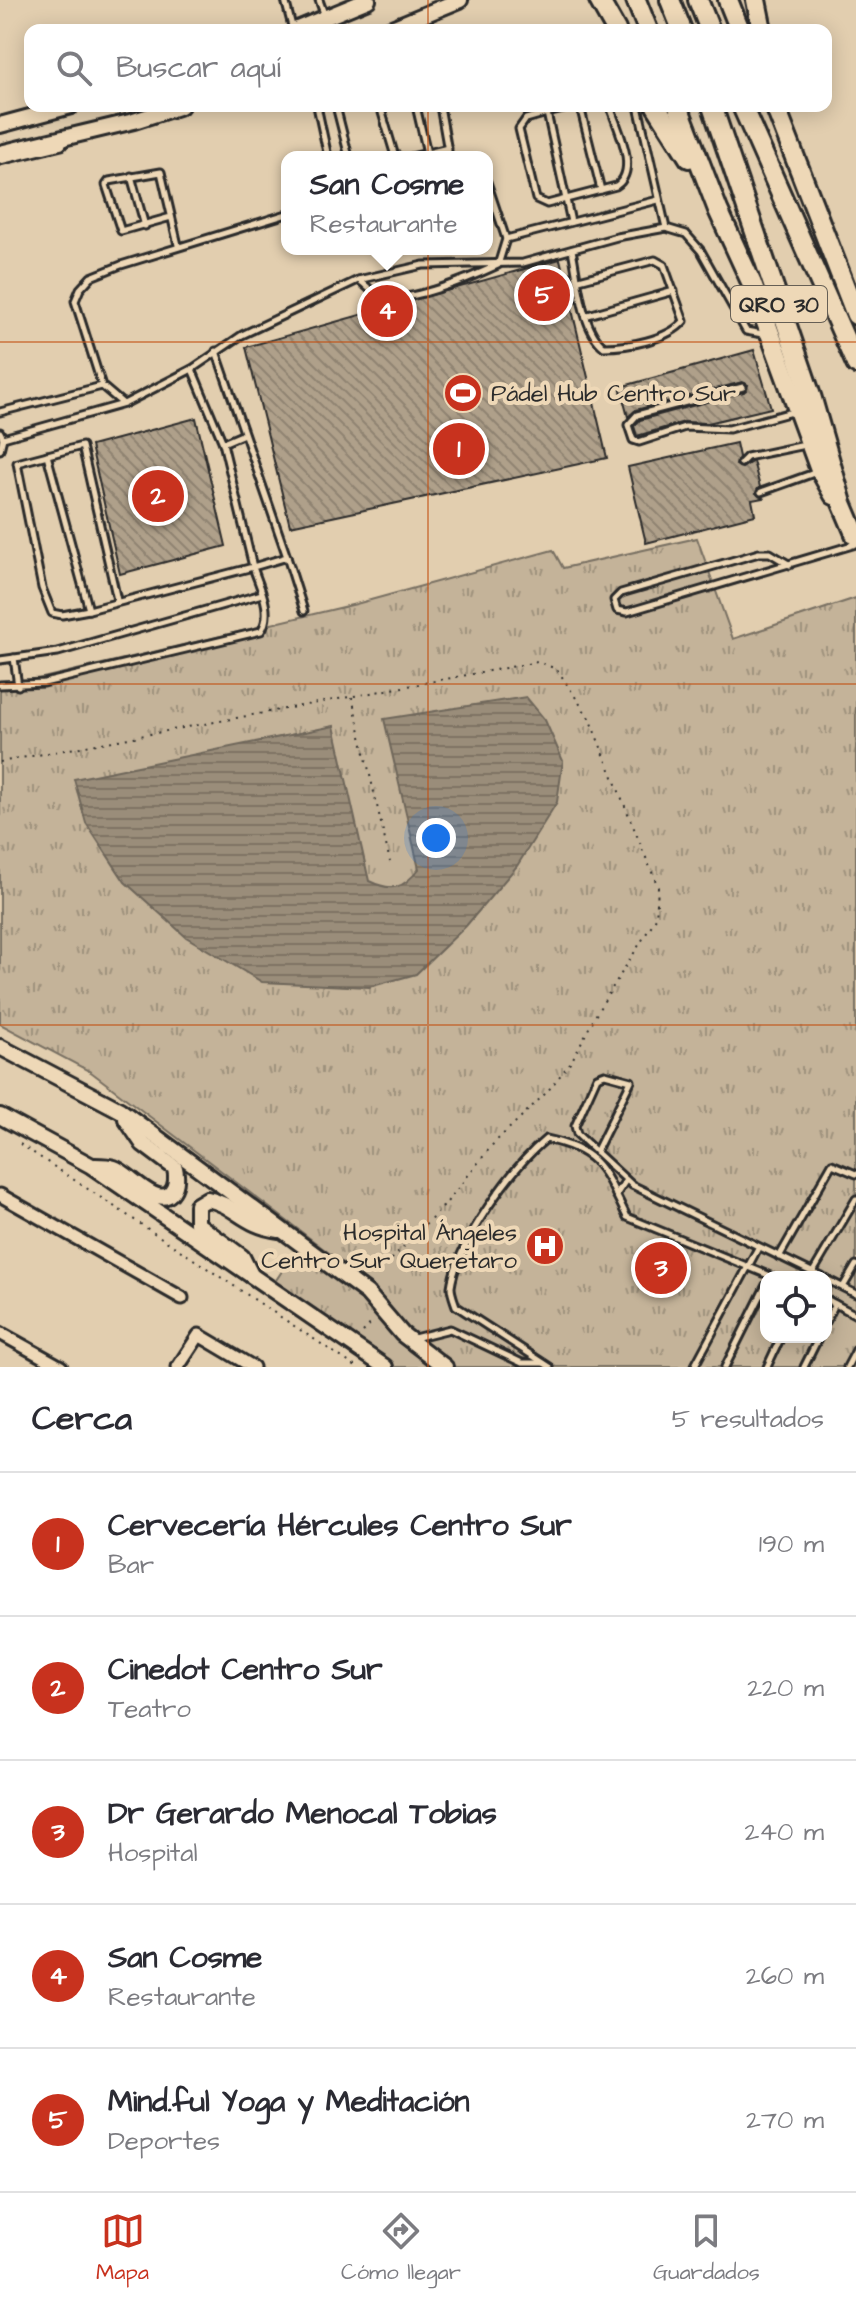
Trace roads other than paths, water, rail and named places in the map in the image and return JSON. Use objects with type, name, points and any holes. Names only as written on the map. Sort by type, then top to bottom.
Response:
[{"type":"highway","points":[[599,0],[613,24]]},
{"type":"highway","points":[[636,0],[646,24]]},
{"type":"highway","points":[[670,0],[680,24]]},
{"type":"highway","points":[[698,0],[708,24]]},
{"type":"highway","points":[[728,0],[738,24]]},
{"type":"highway","points":[[756,0],[761,24]]},
{"type":"highway","points":[[660,112],[705,177]]},
{"type":"highway","name":"QRO 30","points":[[680,112],[752,284],[820,470],[842,503]]},
{"type":"highway","name":"QRO 30","points":[[714,112],[812,399],[842,503],[856,536]]},
{"type":"highway","name":"QRO 30","points":[[745,112],[856,364]]},
{"type":"highway","name":"QRO 30","points":[[777,112],[856,315]]},
{"type":"street","points":[[328,24],[368,0]]},
{"type":"street","points":[[402,24],[460,0]]},
{"type":"street","points":[[0,125],[49,112]]},
{"type":"street","points":[[0,153],[159,112]]},
{"type":"street","points":[[0,1047],[120,1110],[367,1293],[381,1313],[445,1367]]},
{"type":"street","points":[[90,1165],[113,1168],[156,1196],[166,1197],[173,1191],[177,1178],[175,1168],[143,1144],[120,1110]]},
{"type":"street","points":[[0,1116],[90,1165],[385,1367]]},
{"type":"street","points":[[0,1195],[182,1298]]},
{"type":"street","points":[[251,1276],[242,1257],[197,1224],[197,1205],[207,1199],[219,1201],[257,1228],[279,1230]]},
{"type":"street","points":[[0,1333],[61,1367]]},
{"type":"street","points":[[178,1367],[199,1335],[253,1367]]},
{"type":"lane","points":[[285,0],[292,24]]},
{"type":"lane","points":[[319,0],[328,24]]},
{"type":"lane","points":[[318,112],[327,151]]},
{"type":"lane","points":[[338,112],[347,151]]},
{"type":"lane","points":[[382,112],[393,151]]},
{"type":"lane","points":[[417,112],[427,151]]},
{"type":"lane","points":[[441,112],[448,151]]},
{"type":"lane","points":[[551,112],[526,119],[519,129],[536,199],[547,204],[624,181],[629,167],[612,112]]},
{"type":"lane","points":[[580,112],[601,190]]},
{"type":"lane","points":[[639,112],[666,228]]},
{"type":"lane","points":[[547,113],[571,222]]},
{"type":"lane","points":[[0,161],[62,146],[71,136]]},
{"type":"lane","points":[[435,151],[448,148]]},
{"type":"lane","points":[[171,217],[121,231],[111,203],[109,181],[161,172],[178,245]]},
{"type":"lane","points":[[131,176],[145,226]]},
{"type":"lane","points":[[358,280],[379,296],[408,295],[453,285],[498,265],[506,239],[493,200]]},
{"type":"lane","points":[[506,239],[658,200]]},
{"type":"lane","points":[[124,404],[110,397],[102,386],[78,315],[75,301],[80,289],[91,277],[178,245],[281,216]]},
{"type":"lane","points":[[0,450],[2,435],[124,404],[331,290],[358,280],[423,265],[498,265],[666,228],[686,234],[701,251],[746,331],[769,335]]},
{"type":"lane","points":[[572,250],[579,280],[595,340],[604,347],[643,341],[679,328],[684,321],[664,265],[655,260],[579,280]]},
{"type":"lane","points":[[588,315],[674,291]]},
{"type":"lane","points":[[216,351],[304,611]]},
{"type":"lane","points":[[0,685],[18,686],[261,631],[266,623],[266,610],[223,443],[192,369]]},
{"type":"lane","points":[[0,412],[102,386]]},
{"type":"lane","points":[[743,387],[637,415],[628,425],[631,435],[639,442],[685,427],[729,429],[797,410]]},
{"type":"lane","points":[[223,443],[244,434]]},
{"type":"lane","points":[[741,463],[747,457],[810,444]]},
{"type":"lane","points":[[117,600],[82,446],[17,463],[48,607],[62,615],[287,557]]},
{"type":"lane","points":[[47,455],[89,610]]},
{"type":"lane","points":[[761,492],[820,470]]},
{"type":"lane","points":[[790,565],[770,553],[759,553],[621,593],[614,600],[617,610],[627,612],[790,565],[856,544]]},
{"type":"lane","points":[[0,660],[58,652],[262,594]]},
{"type":"lane","points":[[14,658],[18,686]]},
{"type":"lane","points":[[596,1152],[631,1081],[605,1074],[597,1077],[575,1126],[577,1134],[596,1152],[626,1180],[804,1271]]},
{"type":"lane","points":[[547,1365],[456,1306],[451,1289],[463,1255],[494,1196],[526,1155],[546,1139],[576,1145],[602,1167],[627,1217],[760,1271]]},
{"type":"lane","points":[[779,1257],[832,1164],[856,1174]]},
{"type":"lane","points":[[616,1195],[626,1180]]},
{"type":"lane","points":[[813,1271],[856,1199]]},
{"type":"lane","points":[[694,1367],[759,1248]]},
{"type":"lane","points":[[843,1287],[856,1265]]},
{"type":"lane","points":[[832,1282],[856,1294]]},
{"type":"lane","points":[[725,1367],[760,1297]]},
{"type":"lane","points":[[832,1302],[856,1315]]},
{"type":"lane","points":[[832,1310],[835,1304]]},
{"type":"lane","points":[[410,1340],[450,1329],[522,1363],[547,1365]]},
{"type":"lane","points":[[767,1367],[778,1343]]},
{"type":"lane","points":[[804,1367],[816,1343]]},
{"type":"lane","points":[[847,1367],[856,1350]]},
{"type":"place","name":"Mind.ful Yoga y Meditación","points":[[544,295]]},
{"type":"place","name":"San Cosme","points":[[387,311]]},
{"type":"place","name":"Pádel Hub Centro Sur","points":[[463,393]]},
{"type":"place","name":"Cervecería Hércules Centro Sur","points":[[459,449]]},
{"type":"place","name":"Cinedot Centro Sur","points":[[158,496]]},
{"type":"place","name":"Hospital Ángeles Centro Sur Queretaro","points":[[545,1246]]},
{"type":"place","name":"Dr Gerardo Menocal Tobias","points":[[661,1268]]}]
